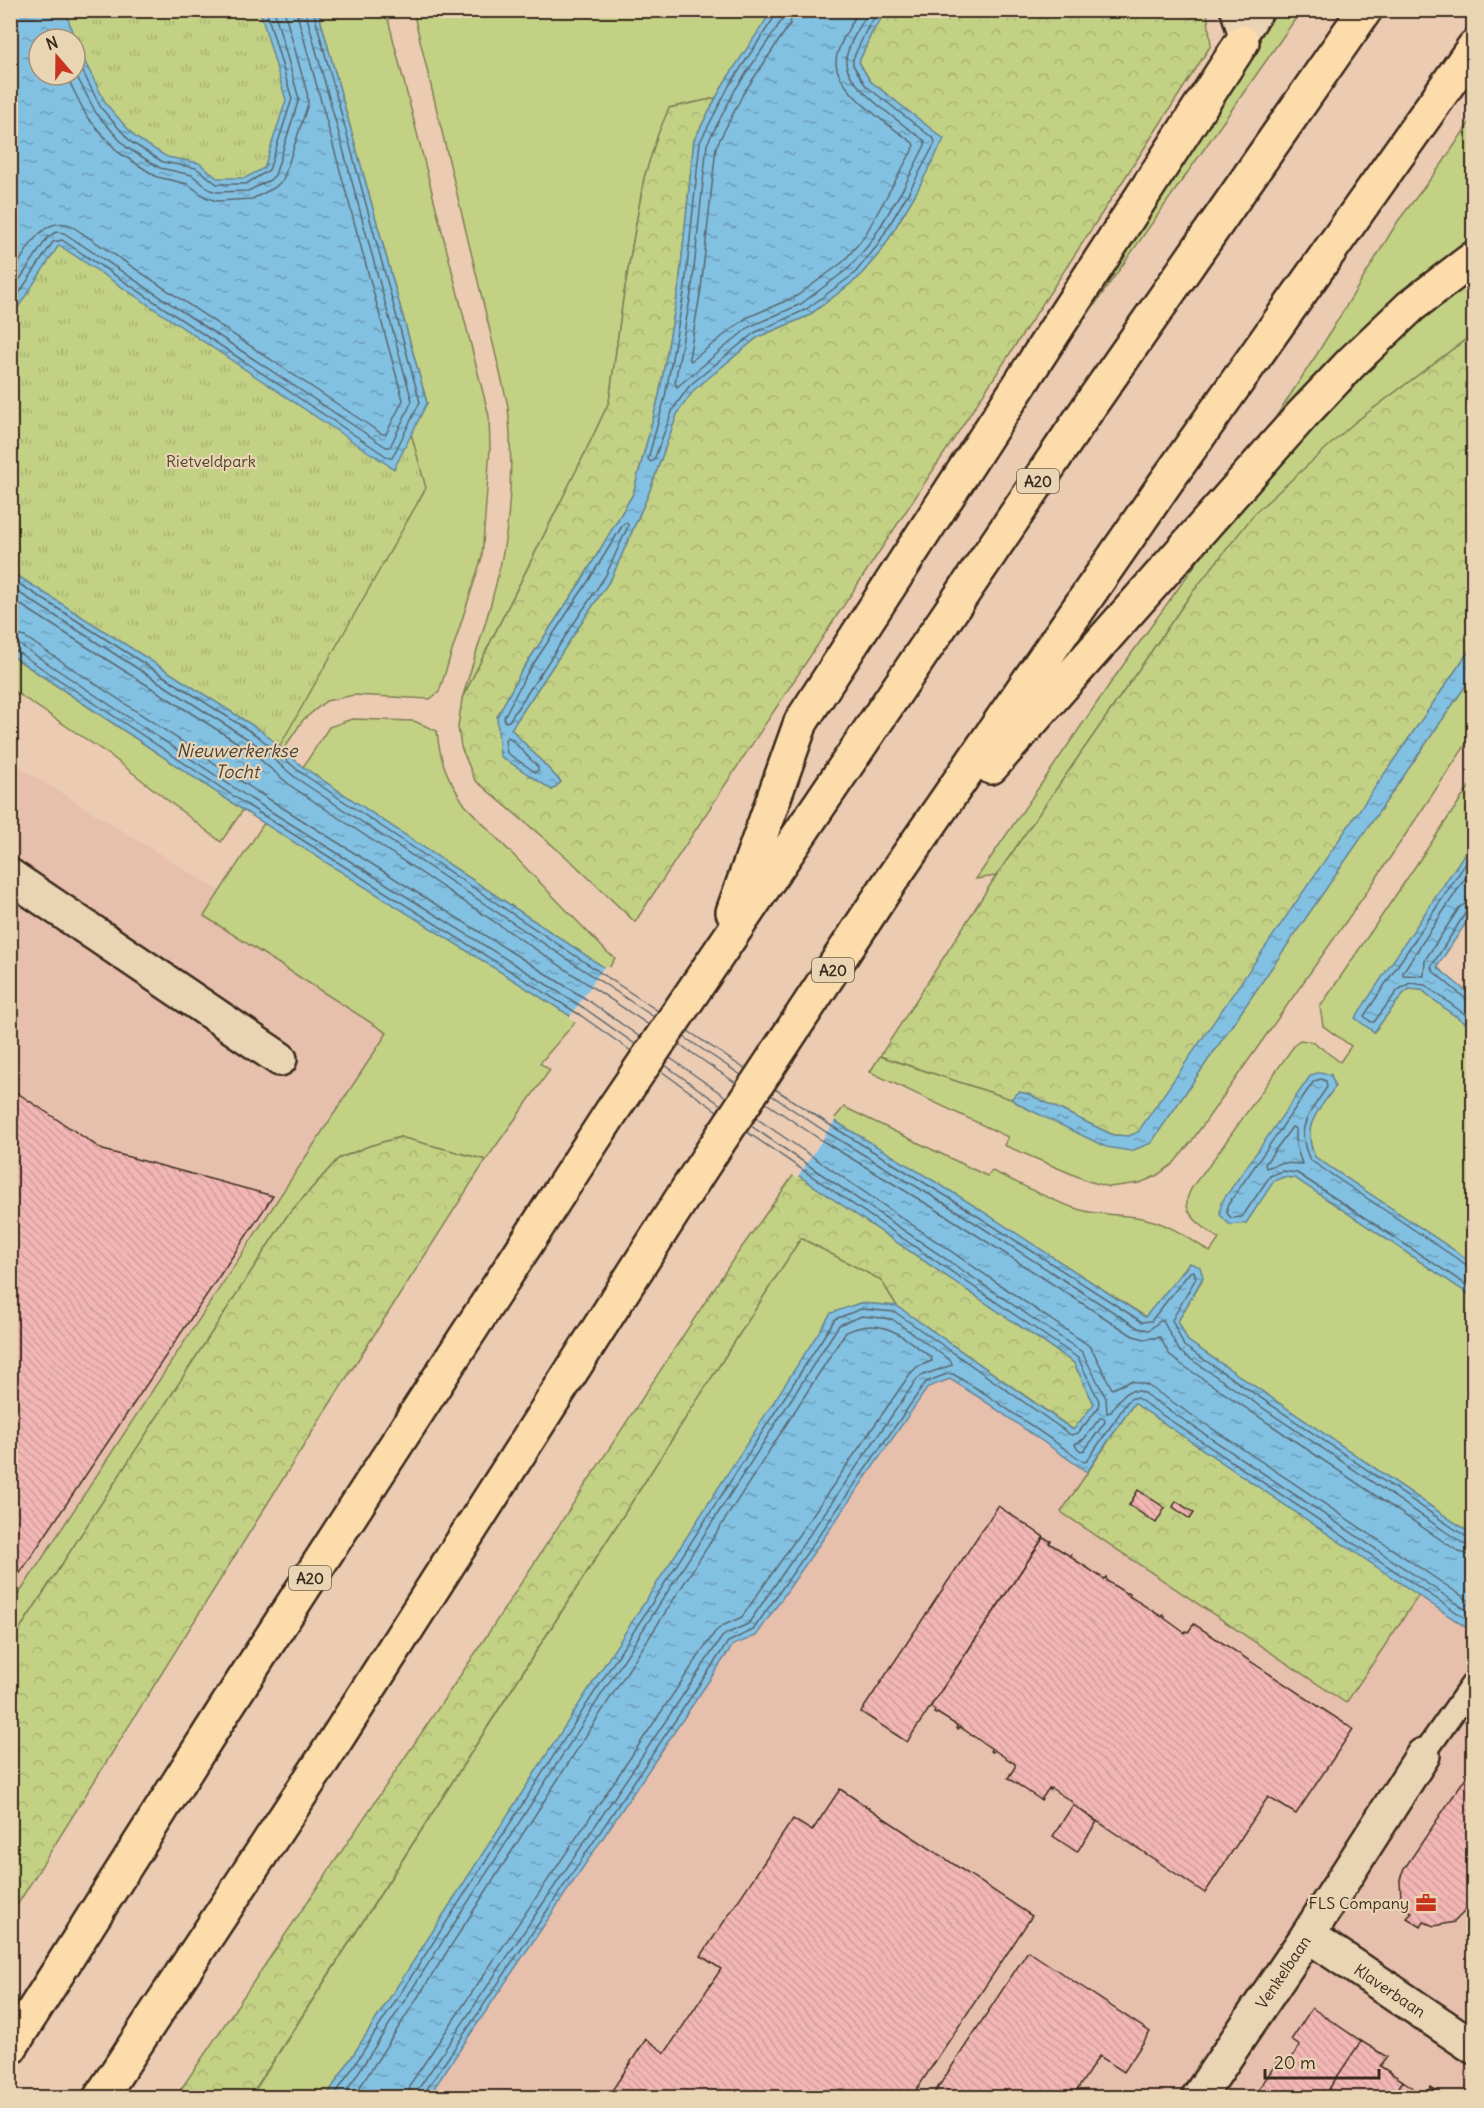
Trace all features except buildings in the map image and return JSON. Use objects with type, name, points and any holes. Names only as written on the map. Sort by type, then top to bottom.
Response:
[{"type":"highway","name":"A20","points":[[10,2048],[232,1699],[612,1111],[1093,401],[1365,10]]},
{"type":"highway","name":"A20","points":[[717,957],[801,722],[1242,42]]},
{"type":"highway","name":"A20","points":[[100,2097],[323,1760],[700,1170],[892,879],[1166,482],[1473,47]]},
{"type":"highway","name":"A20","points":[[892,879],[1302,415],[1352,362],[1411,306],[1473,258]]},
{"type":"street","points":[[10,876],[280,1059]]},
{"type":"street","name":"Venkelbaan","points":[[1198,2097],[1308,1935],[1424,1755]]},
{"type":"street","name":"Klaverbaan","points":[[1308,1935],[1473,2047]]},
{"type":"lane","points":[[1232,10],[1242,42]]},
{"type":"lane","name":"A20","points":[[1242,42],[1263,10]]},
{"type":"lane","points":[[1424,1755],[1473,1682]]},
{"type":"shaded area","points":[[11,762],[435,1024],[11,1728]]},
{"type":"shaded area","points":[[841,1147],[1473,1574],[1473,2097],[176,2098]]},
{"type":"green space","name":"Rietveldpark","points":[[10,11],[295,11],[426,488],[274,756],[11,585]]},
{"type":"green space","points":[[318,11],[386,11],[489,416],[490,449],[482,557],[439,692],[430,699],[354,695],[326,701],[303,720],[283,750],[11,573],[10,318],[427,403]]},
{"type":"green space","points":[[413,11],[772,11],[716,98],[669,108],[644,178],[623,299],[609,402],[462,699],[498,576],[508,518],[511,454],[508,406]]},
{"type":"green space","points":[[886,11],[1207,11],[1211,45],[635,922],[572,862],[475,780],[461,747],[458,727],[462,699],[609,402],[623,299],[644,178],[669,108],[716,98],[694,140],[679,286],[659,396],[633,494],[582,580],[521,672],[497,717],[552,790],[561,782],[511,729],[612,577],[648,495],[678,412],[694,389],[758,337],[808,316],[858,278],[882,250],[916,193],[943,139],[870,81],[859,62],[871,34]]},
{"type":"green space","points":[[1277,11],[1301,11],[1058,357],[1055,354]]},
{"type":"green space","points":[[1473,117],[1473,241],[1333,356],[1268,429],[1317,354],[1398,221],[1442,164]]},
{"type":"green space","points":[[1473,276],[1473,334],[1354,423],[1191,594],[996,876],[976,879],[1114,678],[1250,488],[1329,402],[1426,311]]},
{"type":"green space","points":[[1473,334],[1473,645],[1138,1133],[1129,1136],[1113,1135],[1028,1094],[1019,1092],[1011,1099],[880,1056],[996,876],[1191,594],[1256,512],[1354,423]]},
{"type":"green space","points":[[10,655],[243,810],[221,842],[111,756],[11,689]]},
{"type":"green space","points":[[1473,675],[1473,734],[1371,886],[1191,1142],[1173,1164],[1156,1176],[1140,1183],[1109,1187],[1088,1181],[1004,1145],[1008,1137],[870,1072],[880,1056],[1011,1099],[1022,1106],[1131,1151],[1151,1143]]},
{"type":"green space","points":[[352,719],[414,721],[437,731],[446,770],[465,805],[615,958],[608,970],[303,767],[329,727]]},
{"type":"green space","points":[[1473,781],[1473,841],[1356,1018],[1374,1032],[1403,994],[1409,989],[1422,990],[1473,1028],[1473,1263],[1315,1157],[1311,1146],[1310,1128],[1317,1112],[1334,1087],[1331,1075],[1246,1223],[1273,1181],[1283,1177],[1295,1178],[1473,1297],[1473,1535],[1188,1341],[1178,1321],[1203,1278],[1189,1263],[1146,1317],[962,1199],[833,1120],[844,1107],[987,1176],[992,1171],[1081,1210],[1156,1222],[1175,1230],[1210,1252],[1219,1239],[1197,1222],[1187,1207],[1187,1199],[1191,1190],[1296,1043],[1300,1040],[1313,1042],[1340,1062],[1351,1046],[1323,1026],[1320,1007]]},
{"type":"green space","points":[[264,823],[577,1020],[540,1063],[550,1070],[486,1160],[400,1137],[369,1146],[338,1159],[287,1216],[11,1643],[11,1606],[387,1033],[204,916]]},
{"type":"green space","points":[[400,1137],[486,1160],[324,1413],[11,1915],[11,1643],[287,1216],[338,1159],[369,1146]]},
{"type":"green space","points":[[795,1173],[1074,1363],[1094,1404],[1074,1430],[897,1306],[881,1280],[801,1238],[250,2097],[175,2098],[472,1658],[732,1261]]},
{"type":"green space","points":[[801,1238],[881,1280],[897,1306],[860,1303],[831,1314],[326,2097],[250,2098]]},
{"type":"green space","points":[[1134,1403],[1419,1595],[1346,1703],[1061,1512]]},
{"type":"water","points":[[11,10],[66,11],[71,27],[27,27],[27,87],[87,87],[87,66],[106,104],[135,137],[167,157],[199,163],[217,178],[245,178],[264,168],[286,100],[260,11],[318,11],[427,403],[394,469],[59,245],[11,318]]},
{"type":"water","points":[[772,11],[886,11],[871,34],[859,62],[870,81],[944,139],[916,193],[882,250],[858,278],[808,316],[758,337],[694,390],[678,412],[648,495],[612,577],[511,729],[561,782],[552,790],[500,756],[497,717],[521,672],[582,580],[633,494],[659,396],[679,286],[694,140],[724,83]]},
{"type":"water","name":"Nieuwerkerkse Tocht","points":[[10,571],[263,732],[303,767],[833,1120],[962,1198],[1145,1317],[1190,1263],[1200,1267],[1203,1277],[1178,1321],[1188,1341],[1473,1535],[1473,1632],[1134,1403],[1087,1472],[950,1379],[928,1387],[756,1636],[733,1645],[428,2097],[326,2097],[831,1313],[860,1303],[897,1306],[1073,1430],[1094,1404],[1074,1363],[795,1173],[577,1020],[243,810],[11,655]]},
{"type":"water","points":[[1473,645],[1473,675],[1151,1143],[1131,1151],[1106,1147],[1011,1099],[1019,1092],[1028,1094],[1113,1135],[1129,1136],[1138,1132]]},
{"type":"water","points":[[1473,841],[1473,912],[1437,967],[1473,997],[1473,1028],[1422,990],[1409,989],[1374,1032],[1355,1018]]},
{"type":"water","points":[[1321,1072],[1331,1075],[1335,1087],[1317,1112],[1310,1128],[1311,1146],[1315,1157],[1473,1263],[1473,1297],[1295,1178],[1283,1177],[1274,1181],[1246,1223],[1230,1225],[1220,1215],[1221,1203],[1311,1075]]},
{"type":"pier","points":[[605,965],[836,1119],[797,1178],[569,1018]]},
{"type":"place","name":"FLS Company","points":[[1426,1903]]}]
